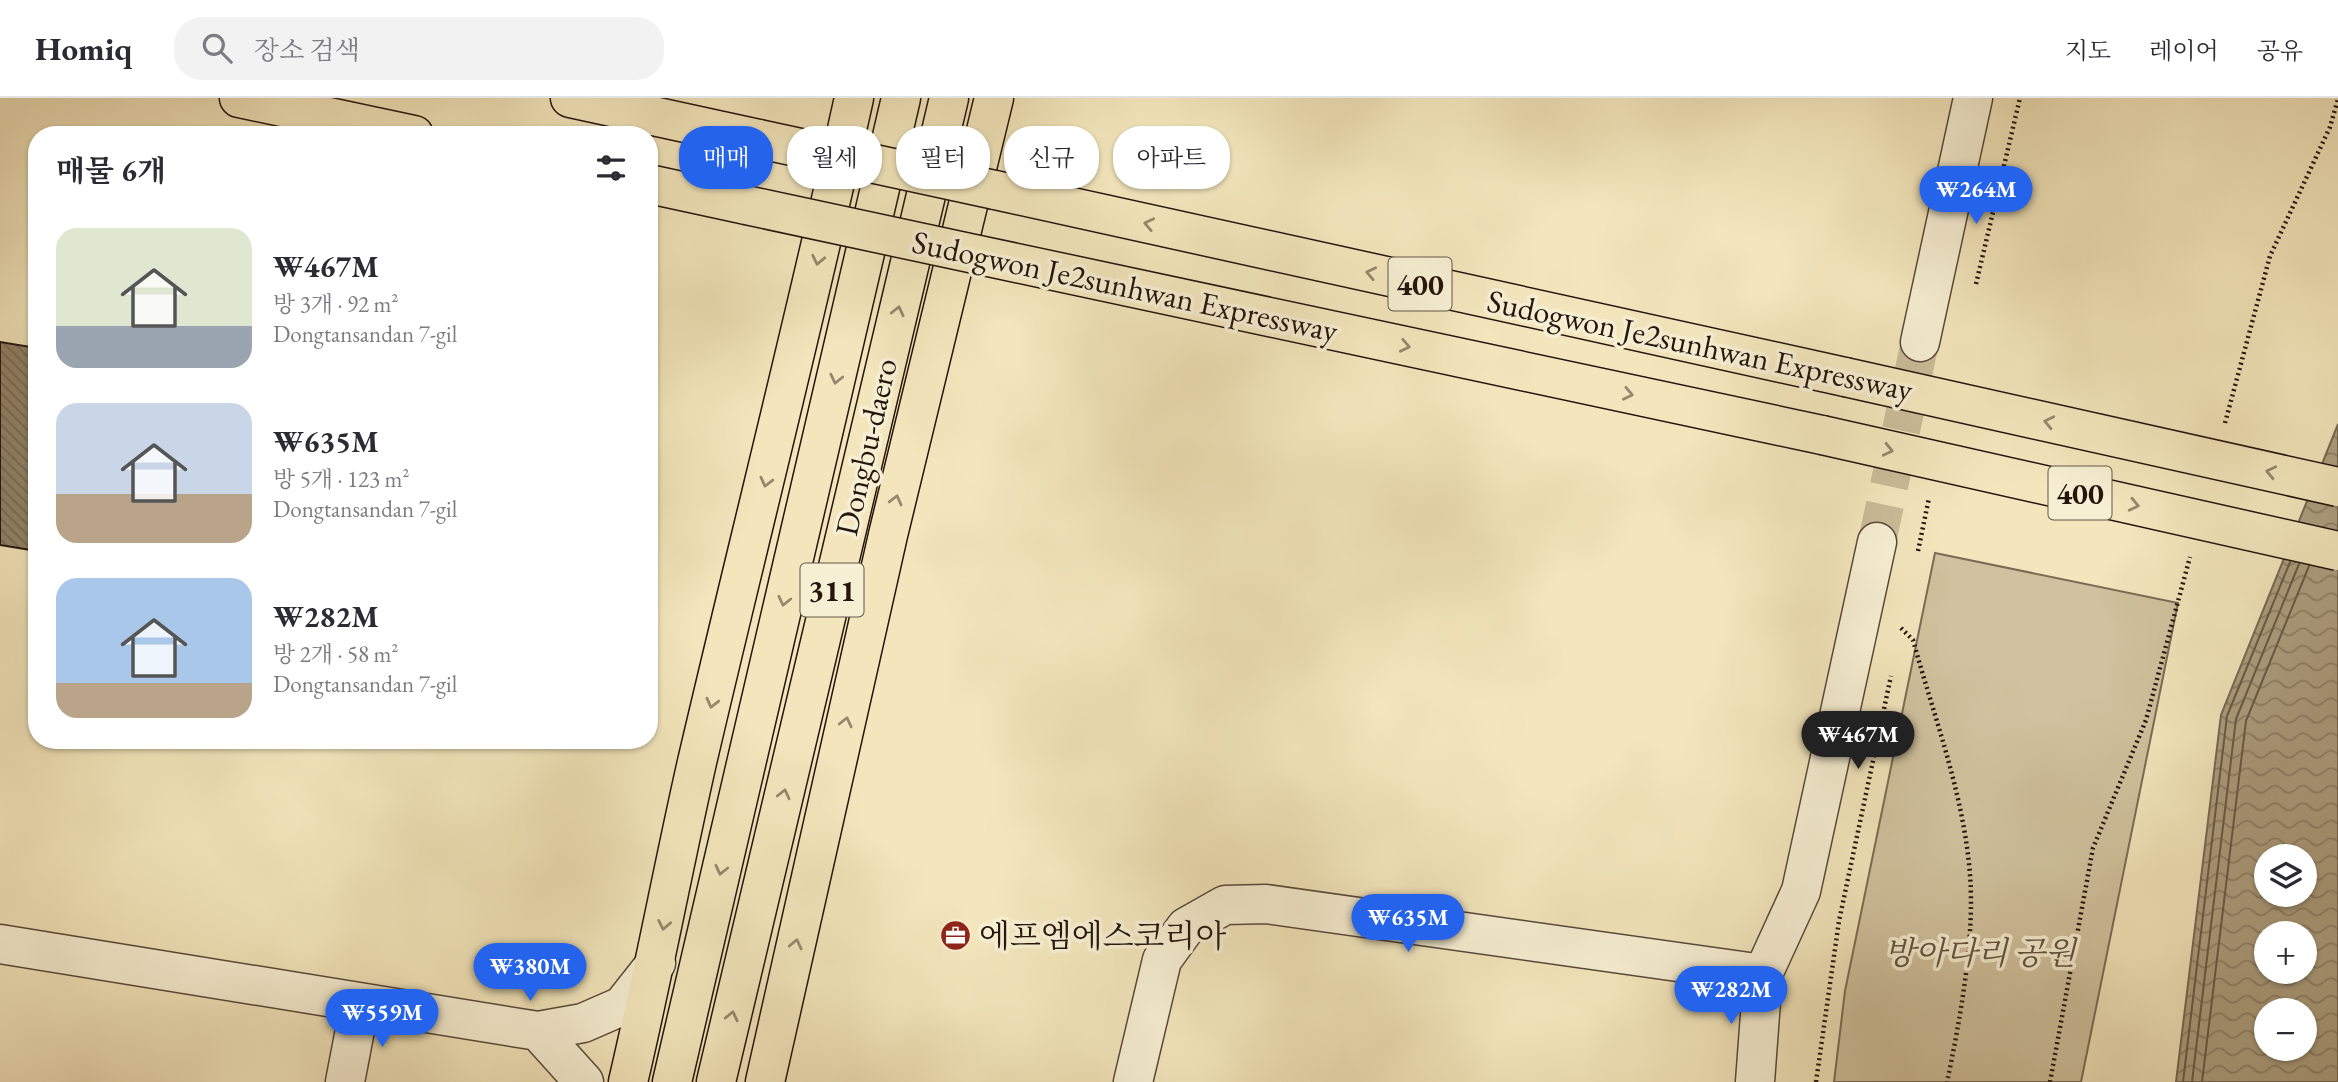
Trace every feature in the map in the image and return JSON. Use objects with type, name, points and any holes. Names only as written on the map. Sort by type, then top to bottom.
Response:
[{"type":"main road","points":[[239,98],[371,126]]},
{"type":"main road","name":"Sudogwon Je2sunhwan Expressway","points":[[570,98],[700,126]]},
{"type":"main road","points":[[646,98],[724,126]]},
{"type":"main road","points":[[628,1082],[697,765],[807,311],[854,98]]},
{"type":"main road","name":"Dongbu-daero","points":[[671,1082],[901,98]]},
{"type":"main road","name":"Dongbu-daero","points":[[716,1082],[949,98]]},
{"type":"main road","points":[[765,1082],[888,535],[994,98]]},
{"type":"main road","name":"Sudogwon Je2sunhwan Expressway","points":[[773,142],[2338,487]]},
{"type":"main road","name":"Sudogwon Je2sunhwan Expressway","points":[[658,186],[1822,435],[2338,551]]},
{"type":"street","points":[[1920,342],[1973,98]]},
{"type":"street","points":[[1755,1082],[1763,974],[1801,891],[1877,542]]},
{"type":"street","points":[[1133,1082],[1162,960],[1186,926],[1225,905],[1266,904],[1763,974]]},
{"type":"street","points":[[0,944],[538,1031],[583,1023],[622,1006],[656,963]]},
{"type":"street","points":[[345,1082],[360,1004]]},
{"type":"street","points":[[538,1031],[584,1082]]},
{"type":"path","points":[[1974,293],[2021,98]]},
{"type":"path","points":[[2224,429],[2270,256],[2330,127],[2338,99]]},
{"type":"path","points":[[1916,561],[1930,494]]},
{"type":"path","points":[[2050,1082],[2093,848],[2146,720],[2192,548]]},
{"type":"path","points":[[1898,642],[1904,615]]},
{"type":"path","points":[[1901,628],[1913,640],[1960,806],[1970,877],[1966,963],[1947,1082]]},
{"type":"path","points":[[1816,1082],[1839,921],[1893,668]]},
{"type":"green space","name":"방아다리 공원","points":[[1935,553],[2178,603],[2081,1082],[1834,1082],[1845,991]]},
{"type":"water","points":[[2338,424],[2338,1082],[2176,1082],[2221,715]]},
{"type":"building","points":[[0,342],[28,347],[28,550],[0,545]]},
{"type":"tunnel","points":[[1877,542],[1920,342]]},
{"type":"place","name":"에프엠에스코리아","points":[[956,936]]}]
